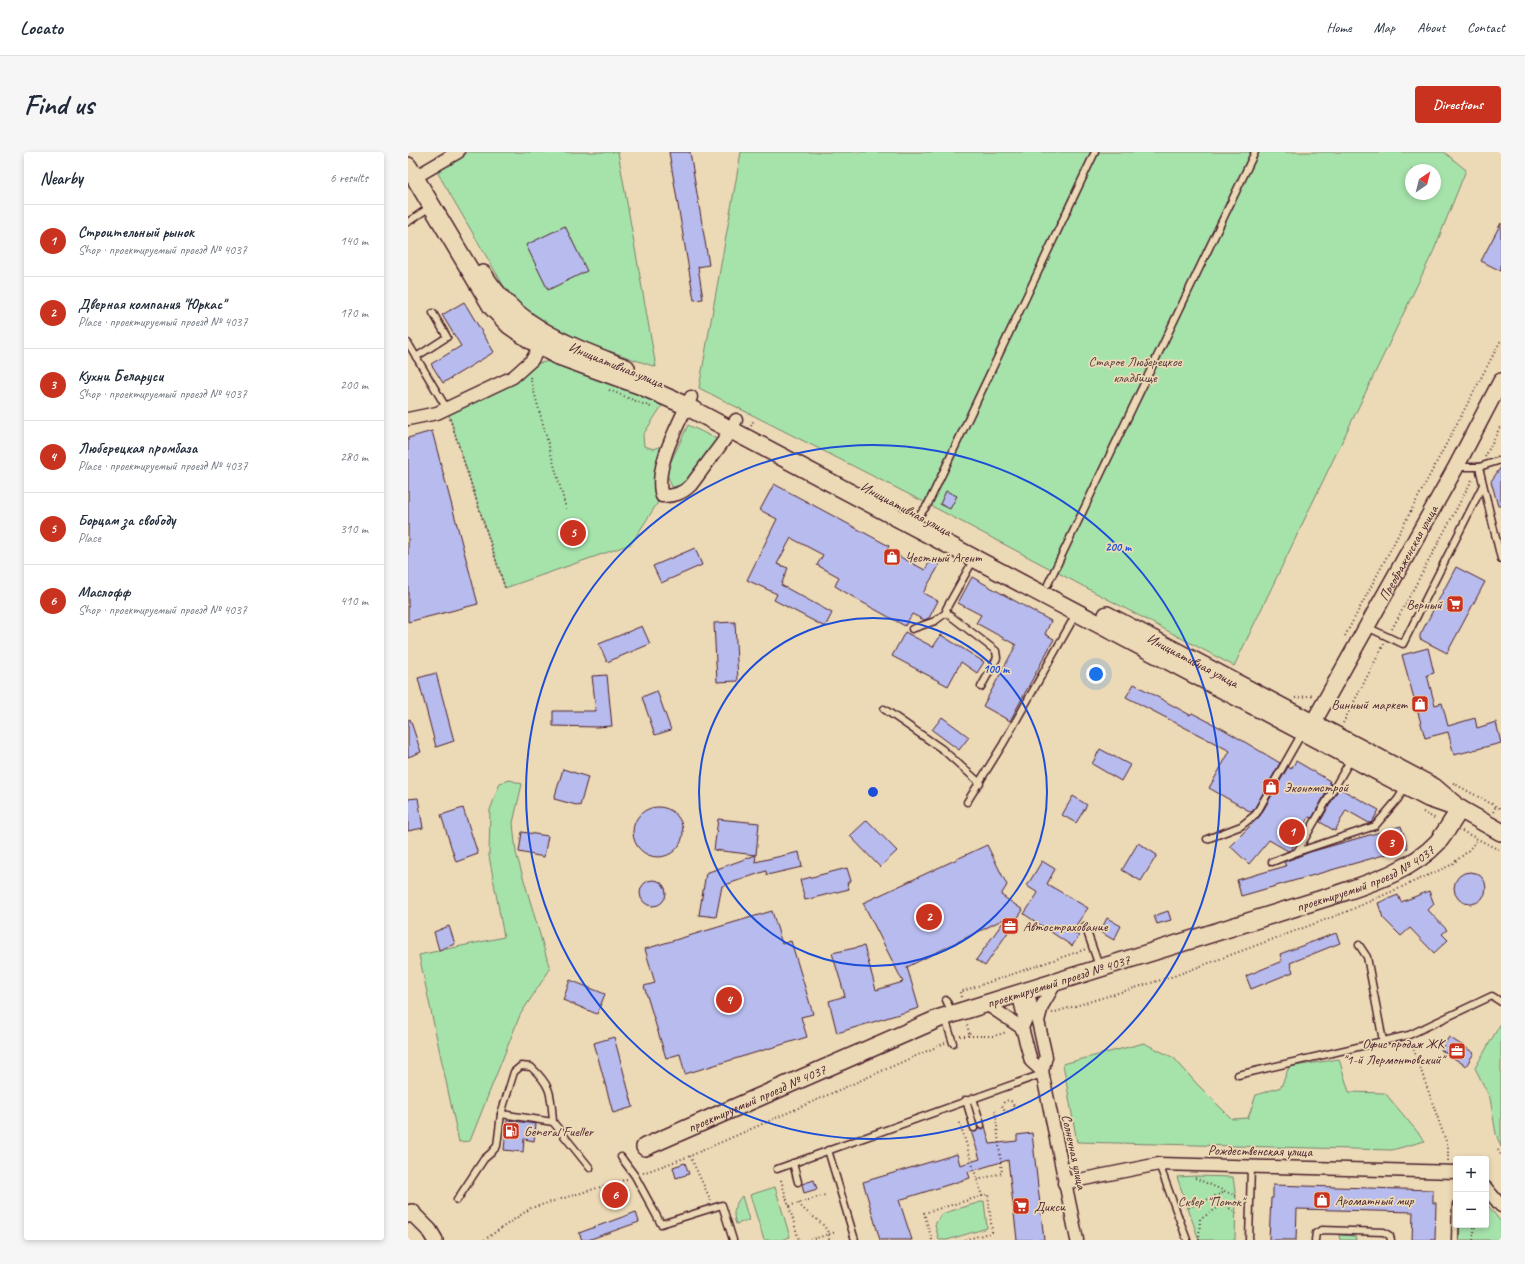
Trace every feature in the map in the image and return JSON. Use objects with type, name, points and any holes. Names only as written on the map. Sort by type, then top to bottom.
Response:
[{"type":"main road","name":"Инициативная улица","points":[[410,152],[415,169],[431,206],[492,308],[509,325],[556,355],[689,402]]},
{"type":"main road","name":"Инициативная улица","points":[[415,169],[485,276],[502,299],[518,315],[539,330],[561,343],[642,375],[689,402],[919,516],[1048,584],[1308,728],[1352,758],[1428,798],[1460,809],[1501,832]]},
{"type":"main road","name":"Инициативная улица","points":[[734,424],[974,558],[1077,612],[1308,728],[1434,787],[1460,809]]},
{"type":"main road","name":"проектируемый проезд № 4037","points":[[644,1147],[948,1010],[985,1003],[1338,894],[1391,874],[1427,853],[1438,841],[1460,809]]},
{"type":"street","points":[[415,169],[458,152]]},
{"type":"street","points":[[408,419],[437,413],[447,409],[513,377],[526,365],[540,346]]},
{"type":"street","name":"Преображенская улица","points":[[1308,728],[1456,467],[1501,381]]},
{"type":"street","points":[[689,402],[660,472],[659,486],[662,496],[675,496],[684,492],[691,485],[734,424]]},
{"type":"street","points":[[1038,1021],[1042,1006],[1057,980]]},
{"type":"street","points":[[1023,991],[1033,1014],[1038,1021],[1046,1057],[1042,1072]]},
{"type":"street","points":[[1023,991],[1025,1021],[1022,1028],[1031,1061],[1042,1072]]},
{"type":"street","points":[[985,1003],[1022,1028]]},
{"type":"street","name":"Солнечная улица","points":[[1042,1072],[1077,1240]]},
{"type":"street","name":"Рождественская улица","points":[[1064,1183],[1159,1164],[1452,1171]]},
{"type":"street","points":[[1489,1192],[1501,1206]]},
{"type":"street","points":[[410,1214],[429,1230],[435,1240]]},
{"type":"lane","points":[[919,516],[926,509],[932,497],[1095,152]]},
{"type":"lane","points":[[1048,584],[1255,152]]},
{"type":"lane","points":[[408,222],[431,206]]},
{"type":"lane","points":[[416,357],[447,338],[433,313]]},
{"type":"lane","points":[[408,343],[447,409]]},
{"type":"lane","points":[[1456,467],[1479,467],[1501,460]]},
{"type":"lane","points":[[1479,467],[1501,558]]},
{"type":"lane","points":[[1366,627],[1387,638],[1403,644],[1483,485]]},
{"type":"lane","points":[[974,558],[946,609],[996,651],[997,658],[981,687]]},
{"type":"lane","points":[[912,629],[935,621],[948,612]]},
{"type":"lane","points":[[967,802],[980,783],[1077,612]]},
{"type":"lane","points":[[884,709],[942,749],[980,783]]},
{"type":"lane","points":[[1207,839],[1241,826],[1256,814],[1308,728]]},
{"type":"lane","points":[[1297,852],[1352,758]]},
{"type":"lane","points":[[1272,862],[1375,826],[1398,800],[1405,786]]},
{"type":"lane","points":[[1085,926],[1099,967]]},
{"type":"lane","points":[[1359,945],[1367,957],[1383,1041]]},
{"type":"lane","points":[[1238,1075],[1409,1035],[1492,996],[1500,999]]},
{"type":"lane","points":[[948,1010],[952,1042]]},
{"type":"lane","points":[[457,1200],[484,1159],[491,1154],[497,1146],[501,1114],[514,1072],[521,1066],[531,1067],[542,1076],[551,1092],[553,1122],[590,1168]]},
{"type":"lane","points":[[777,1169],[1042,1072]]},
{"type":"lane","points":[[973,1098],[981,1125]]},
{"type":"lane","points":[[966,1100],[974,1128]]},
{"type":"lane","points":[[501,1114],[553,1122]]},
{"type":"lane","points":[[828,1150],[855,1240]]},
{"type":"lane","points":[[621,1157],[635,1176],[661,1224],[722,1205],[734,1240]]},
{"type":"lane","points":[[793,1163],[798,1182]]},
{"type":"lane","points":[[1159,1164],[1187,1240]]},
{"type":"lane","points":[[1249,1240],[1251,1165]]},
{"type":"lane","points":[[1455,1228],[1455,1240]]},
{"type":"lane","points":[[1315,1240],[1316,1233],[1322,1230],[1384,1232],[1390,1236],[1391,1240]]},
{"type":"path","points":[[1344,639],[1501,340]]},
{"type":"path","points":[[526,365],[567,512]]},
{"type":"path","points":[[447,409],[505,588]]},
{"type":"path","points":[[1342,724],[1501,425]]},
{"type":"path","points":[[1311,701],[1318,688]]},
{"type":"path","points":[[1291,698],[1314,695]]},
{"type":"path","points":[[1052,1013],[1174,976],[1346,912],[1451,865],[1467,852],[1478,838],[1501,851]]},
{"type":"path","points":[[960,992],[1092,947]]},
{"type":"path","points":[[484,1240],[531,1208],[635,1176],[690,1156],[952,1042],[960,1036],[994,1036],[1008,1032]]},
{"type":"path","points":[[1409,1035],[1448,1147],[1452,1171]]},
{"type":"path","points":[[1006,1101],[1009,1101],[1013,1106],[1010,1112],[1003,1110],[1002,1106],[1006,1101]]},
{"type":"path","points":[[977,1180],[1002,1173],[995,1108]]},
{"type":"path","points":[[959,1120],[982,1196]]},
{"type":"path","points":[[1498,1150],[1501,1155]]},
{"type":"path","points":[[690,1156],[714,1207]]},
{"type":"path","points":[[1192,1176],[1238,1197]]},
{"type":"path","points":[[781,1180],[799,1240]]},
{"type":"path","points":[[1186,1209],[1226,1192]]},
{"type":"path","points":[[932,1240],[924,1213],[988,1194],[992,1232],[964,1240]]},
{"type":"path","points":[[789,1206],[825,1195]]},
{"type":"path","points":[[799,1203],[806,1213],[825,1226],[829,1234],[829,1240]]},
{"type":"path","points":[[1200,1240],[1200,1219],[1224,1204],[1237,1214]]},
{"type":"path","points":[[1473,1240],[1475,1228]]},
{"type":"path","points":[[810,1240],[836,1232]]},
{"type":"green space","points":[[469,152],[618,152],[656,367],[562,335],[524,309],[506,290],[436,170]]},
{"type":"green space","name":"Старое Люберецкое кладбище","points":[[741,152],[1444,152],[1466,170],[1434,250],[1234,666],[928,504],[699,388]]},
{"type":"green space","points":[[558,360],[665,401],[643,435],[644,446],[654,449],[666,444],[662,496],[631,544],[505,588],[447,409],[526,365]]},
{"type":"green space","points":[[688,425],[717,439],[684,485],[672,487],[666,472]]},
{"type":"green space","points":[[510,780],[522,784],[513,823],[516,853],[550,969],[520,1015],[470,1141],[459,1142],[419,955],[504,937],[489,856],[490,810],[500,783]]},
{"type":"green space","points":[[1501,1023],[1501,1147],[1496,1134],[1490,1098],[1475,1068]]},
{"type":"green space","points":[[1144,1043],[1174,1058],[1197,1084],[1232,1119],[1248,1118],[1256,1095],[1281,1087],[1289,1067],[1339,1059],[1349,1092],[1385,1093],[1425,1141],[1392,1150],[1077,1142],[1063,1064]]},
{"type":"green space","name":"Сквер \"Поток\"","points":[[1177,1177],[1233,1177],[1236,1199],[1235,1240],[1199,1240]]},
{"type":"green space","points":[[775,1187],[790,1237],[781,1240],[764,1240],[750,1195]]},
{"type":"green space","points":[[742,1196],[749,1220],[736,1224],[734,1209]]},
{"type":"green space","points":[[984,1201],[987,1228],[947,1240],[939,1240],[935,1225],[941,1214]]},
{"type":"green space","points":[[1489,1207],[1501,1222],[1501,1240],[1459,1240],[1459,1228],[1489,1228]]},
{"type":"green space","points":[[1339,1235],[1355,1236],[1356,1240],[1340,1240]]},
{"type":"building","points":[[669,152],[690,152],[709,265],[698,267],[703,299],[694,300]]},
{"type":"building","points":[[1501,223],[1501,271],[1481,261]]},
{"type":"building","points":[[565,226],[587,271],[548,290],[526,245]]},
{"type":"building","points":[[464,302],[494,352],[443,383],[431,364],[461,346],[442,315]]},
{"type":"building","points":[[432,431],[478,604],[408,622],[408,438]]},
{"type":"building","points":[[1501,467],[1501,506],[1498,506],[1491,481]]},
{"type":"building","points":[[774,484],[889,546],[887,550],[925,570],[931,559],[940,564],[923,593],[938,601],[929,618],[924,620],[912,614],[905,626],[858,600],[835,586],[839,577],[817,565],[823,555],[791,538],[777,564],[788,568],[781,585],[832,613],[825,627],[774,600],[777,594],[747,580],[777,519],[760,510]]},
{"type":"building","points":[[946,491],[957,496],[950,509],[940,504]]},
{"type":"building","points":[[695,548],[702,565],[661,583],[653,566]]},
{"type":"building","name":"Верный","points":[[1456,567],[1485,582],[1447,653],[1420,639],[1420,635]]},
{"type":"building","points":[[972,577],[1051,621],[1045,634],[1054,639],[1010,721],[983,706],[1016,645],[976,623],[981,615],[958,603]]},
{"type":"building","points":[[735,622],[738,681],[717,682],[714,623]]},
{"type":"building","points":[[642,626],[650,644],[607,662],[599,644]]},
{"type":"building","points":[[905,632],[933,647],[941,635],[984,662],[977,673],[961,662],[948,686],[892,656]]},
{"type":"building","points":[[1428,648],[1434,673],[1427,675],[1435,705],[1442,703],[1448,726],[1475,718],[1477,728],[1496,722],[1501,743],[1454,755],[1448,732],[1425,738],[1402,655]]},
{"type":"building","points":[[436,673],[454,741],[436,747],[418,678]]},
{"type":"building","points":[[607,675],[612,726],[553,726],[553,711],[596,711],[592,676]]},
{"type":"building","points":[[1134,684],[1190,715],[1192,713],[1223,729],[1280,763],[1253,811],[1251,812],[1209,788],[1230,751],[1126,697]]},
{"type":"building","points":[[657,691],[671,730],[655,735],[642,697]]},
{"type":"building","points":[[942,717],[969,737],[959,750],[932,730]]},
{"type":"building","points":[[410,719],[421,752],[408,757],[408,720]]},
{"type":"building","points":[[1100,749],[1130,765],[1121,781],[1092,764]]},
{"type":"building","points":[[1296,761],[1330,781],[1329,782],[1331,784],[1312,818],[1309,817],[1291,850],[1288,851],[1269,840],[1249,864],[1230,846],[1260,816],[1288,767],[1291,769]]},
{"type":"building","points":[[563,769],[588,777],[580,806],[554,799]]},
{"type":"building","points":[[1339,788],[1379,810],[1372,822],[1369,823],[1346,810],[1335,831],[1320,822]]},
{"type":"building","points":[[1073,796],[1087,805],[1076,823],[1062,815]]},
{"type":"building","points":[[418,798],[423,828],[408,831],[408,799]]},
{"type":"building","points":[[653,807],[663,807],[676,814],[683,827],[683,837],[676,850],[663,857],[653,857],[644,853],[637,846],[633,837],[633,827],[637,818],[644,811]]},
{"type":"building","points":[[463,808],[478,854],[456,862],[441,815]]},
{"type":"building","points":[[718,819],[759,823],[756,855],[714,850]]},
{"type":"building","points":[[867,820],[897,851],[880,867],[850,836]]},
{"type":"building","points":[[1401,826],[1408,848],[1241,896],[1237,880],[1286,866],[1284,862],[1310,852]]},
{"type":"building","points":[[522,832],[548,836],[544,857],[519,852]]},
{"type":"building","points":[[1138,843],[1157,855],[1141,881],[1122,870]]},
{"type":"building","points":[[987,845],[1007,885],[1001,895],[1023,910],[985,966],[976,960],[1006,918],[907,967],[919,1008],[837,1033],[829,1001],[845,996],[832,953],[864,946],[876,990],[903,982],[863,903]]},
{"type":"building","points":[[799,852],[802,867],[767,875],[766,871],[722,886],[716,917],[699,915],[706,873],[756,855],[755,862]]},
{"type":"building","points":[[1042,861],[1055,869],[1047,884],[1088,908],[1072,931],[1079,936],[1072,946],[1024,914],[1038,893],[1027,886]]},
{"type":"building","points":[[847,868],[851,881],[847,883],[849,889],[805,900],[800,880]]},
{"type":"building","points":[[1467,872],[1473,872],[1482,876],[1486,888],[1482,900],[1473,904],[1467,904],[1458,900],[1454,891],[1454,885],[1458,876]]},
{"type":"building","points":[[653,880],[662,884],[666,893],[662,902],[653,906],[644,902],[640,893],[644,884]]},
{"type":"building","points":[[1429,891],[1434,904],[1428,910],[1447,930],[1442,934],[1448,940],[1434,953],[1410,928],[1401,936],[1383,918],[1378,903],[1398,895],[1401,902]]},
{"type":"building","points":[[772,911],[782,944],[791,941],[813,1014],[801,1017],[807,1037],[685,1074],[680,1054],[666,1058],[644,986],[655,983],[645,949]]},
{"type":"building","points":[[1168,911],[1171,920],[1157,924],[1154,916]]},
{"type":"building","points":[[1107,918],[1121,926],[1114,940],[1100,932]]},
{"type":"building","points":[[449,926],[455,944],[439,950],[434,932]]},
{"type":"building","points":[[1336,933],[1340,943],[1290,963],[1293,972],[1251,989],[1246,976],[1282,961],[1280,954]]},
{"type":"building","points":[[570,980],[605,994],[597,1014],[563,1000]]},
{"type":"building","points":[[614,1037],[633,1107],[613,1113],[594,1043]]},
{"type":"building","name":"Офис продаж ЖК \"1-й Лермонтовский\"","points":[[1449,1037],[1474,1053],[1466,1066],[1441,1050]]},
{"type":"building","points":[[507,1120],[536,1124],[534,1141],[524,1139],[523,1152],[504,1150]]},
{"type":"building","points":[[985,1126],[990,1144],[1017,1141],[1017,1135],[1032,1133],[1044,1240],[1017,1240],[1008,1160],[968,1172],[970,1178],[899,1200],[912,1240],[880,1240],[863,1182],[957,1154],[960,1165],[980,1159],[971,1131],[976,1132],[978,1129],[983,1129]]},
{"type":"building","points":[[685,1163],[689,1174],[676,1178],[673,1167]]},
{"type":"building","points":[[814,1180],[817,1189],[804,1193],[802,1184]]},
{"type":"building","points":[[1273,1185],[1433,1190],[1433,1203],[1436,1203],[1435,1240],[1412,1240],[1413,1212],[1297,1209],[1296,1240],[1269,1240]]},
{"type":"building","points":[[636,1212],[639,1222],[588,1240],[582,1240],[579,1233]]},
{"type":"place","name":"Борцам за свободу","points":[[573,533]]},
{"type":"place","name":"Честный Агент","points":[[892,557]]},
{"type":"place","name":"Верный","points":[[1455,604]]},
{"type":"place","name":"Винный маркет","points":[[1420,704]]},
{"type":"place","name":"Экономстрой","points":[[1271,787]]},
{"type":"place","name":"Строительный рынок","points":[[1292,832]]},
{"type":"place","name":"Кухни Беларуси","points":[[1391,843]]},
{"type":"place","name":"Дверная компания \"Юркас\"","points":[[929,917]]},
{"type":"place","name":"Автострахование","points":[[1010,926]]},
{"type":"place","name":"Люберецкая промбаза","points":[[729,1000]]},
{"type":"place","name":"Офис продаж ЖК \"1-й Лермонтовский\"","points":[[1457,1051]]},
{"type":"place","name":"General Fueller","points":[[511,1131]]},
{"type":"place","name":"Маслофф","points":[[615,1195]]},
{"type":"place","name":"Ароматный мир","points":[[1322,1200]]},
{"type":"place","name":"Дикси","points":[[1021,1206]]}]
